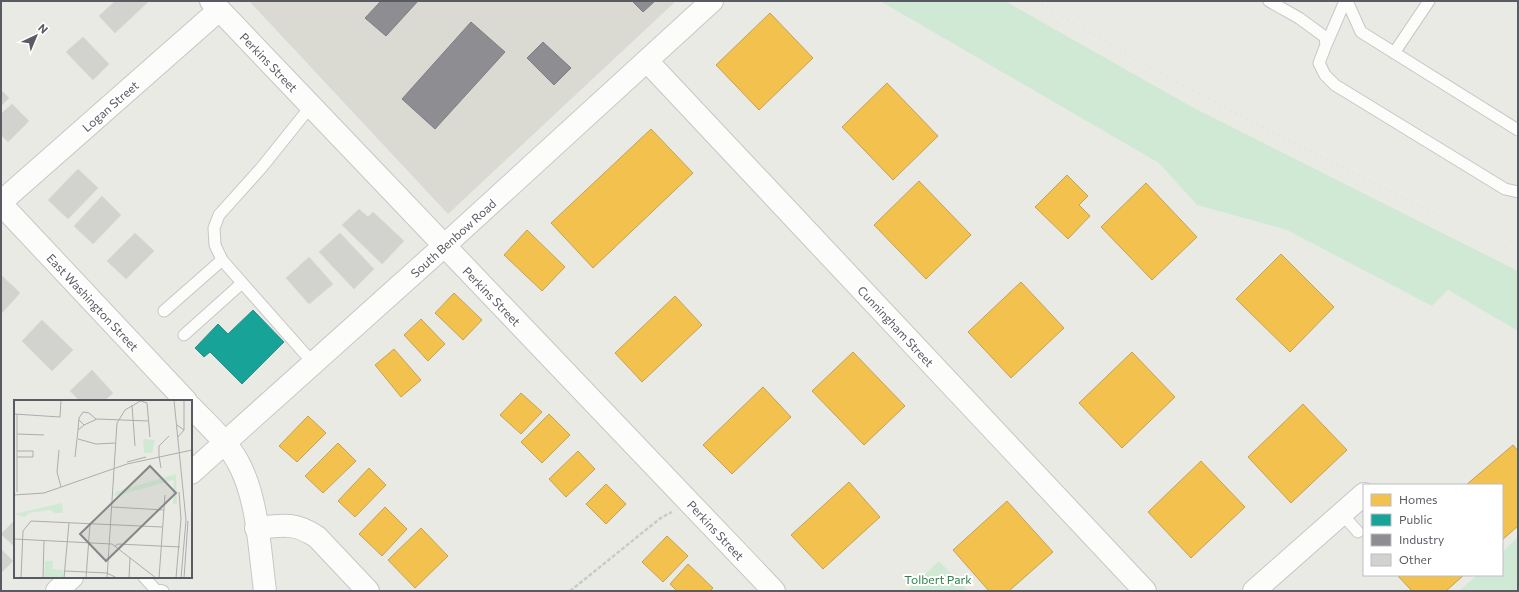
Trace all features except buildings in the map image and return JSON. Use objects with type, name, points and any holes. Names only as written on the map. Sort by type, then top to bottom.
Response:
[{"type":"street","name":"South Benbow Road","points":[[192,471],[444,246],[712,1]]},
{"type":"street","name":"Perkins Street","points":[[215,5],[774,591]]},
{"type":"street","name":"Logan Street","points":[[1,203],[215,5]]},
{"type":"street","name":"Cunningham Street","points":[[647,61],[1145,591]]},
{"type":"street","name":"East Washington Street","points":[[1,203],[185,400]]},
{"type":"street","points":[[192,408],[225,443],[241,468],[251,498],[265,591]]},
{"type":"street","points":[[1254,591],[1363,495]]},
{"type":"street","points":[[256,528],[291,525],[317,537],[368,591]]},
{"type":"street","points":[[56,591],[71,578]]},
{"type":"lane","points":[[1269,1],[1299,18],[1319,32],[1324,37],[1326,45]]},
{"type":"lane","points":[[1346,1],[1319,63],[1325,75],[1335,85],[1505,189],[1518,192]]},
{"type":"lane","points":[[1346,1],[1361,32],[1518,130]]},
{"type":"lane","points":[[1394,53],[1428,1]]},
{"type":"lane","points":[[311,106],[262,167],[220,215],[214,228],[215,245],[222,260],[313,363]]},
{"type":"lane","points":[[164,310],[222,260]]},
{"type":"lane","points":[[184,335],[242,283]]},
{"type":"lane","points":[[1342,514],[1358,532]]},
{"type":"lane","points":[[145,578],[155,589],[163,591]]},
{"type":"path","points":[[570,591],[662,516],[672,512],[686,498]]},
{"type":"shaded area","points":[[249,1],[676,1],[448,214]]},
{"type":"green space","points":[[880,1],[1005,1],[1192,107],[1518,271],[1518,331],[1448,290],[1432,306],[1287,230],[1197,205],[1159,163]]},
{"type":"green space","points":[[1518,537],[1517,591],[1459,591],[1476,576],[1503,576],[1503,551]]},
{"type":"green space","name":"Tolbert Park","points":[[939,561],[968,591],[907,591]]},
{"type":"railway","points":[[1037,1],[1095,36],[1214,102],[1335,164],[1518,254]]}]
